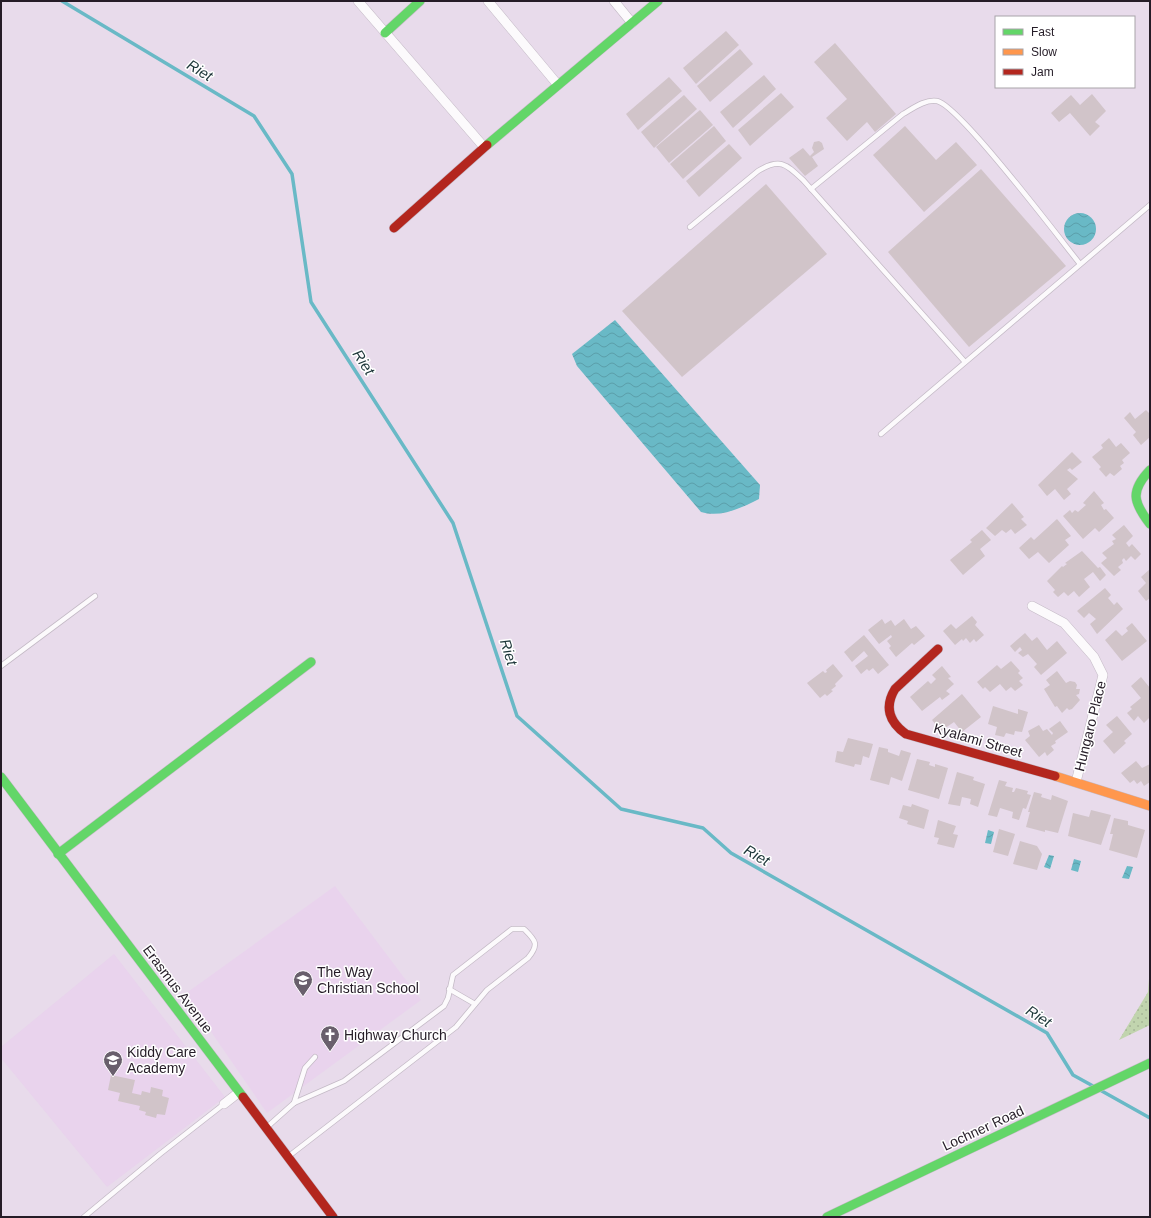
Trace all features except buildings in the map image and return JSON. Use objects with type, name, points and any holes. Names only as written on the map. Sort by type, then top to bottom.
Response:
[{"type":"street","points":[[358,1],[484,147]]},
{"type":"street","points":[[385,33],[420,1]]},
{"type":"street","points":[[488,1],[558,85]]},
{"type":"street","points":[[614,1],[632,23]]},
{"type":"street","points":[[394,228],[484,147],[658,1]]},
{"type":"street","points":[[1150,470],[1138,483],[1135,492],[1140,513],[1150,524]]},
{"type":"street","name":"Hungaro Place","points":[[1032,606],[1064,623],[1094,657],[1103,675],[1076,782]]},
{"type":"street","name":"Kyalami Street","points":[[938,649],[895,689],[889,697],[888,705],[890,718],[898,729],[906,734],[1076,782],[1150,806]]},
{"type":"street","points":[[58,854],[311,662]]},
{"type":"street","name":"Erasmus Avenue","points":[[1,777],[333,1217]]},
{"type":"street","name":"Lochner Road","points":[[827,1217],[1071,1102],[1150,1063]]},
{"type":"street","points":[[224,1104],[238,1093]]},
{"type":"lane","points":[[811,189],[903,114],[917,106],[936,100],[944,104],[964,123],[999,162],[1080,264]]},
{"type":"lane","points":[[690,227],[758,171],[769,164],[784,164],[811,189],[965,362]]},
{"type":"lane","points":[[881,434],[1150,205]]},
{"type":"lane","points":[[1,666],[95,596]]},
{"type":"lane","points":[[265,1128],[294,1103],[335,1085],[357,1071],[444,1006],[448,998],[453,975],[512,929],[524,929],[534,939],[536,944],[534,952],[487,990],[456,1027],[288,1158]]},
{"type":"lane","points":[[449,989],[475,1004]]},
{"type":"lane","points":[[294,1103],[306,1068],[315,1057]]},
{"type":"lane","points":[[84,1217],[160,1154],[224,1104]]},
{"type":"shaded area","name":"The Way Christian School","points":[[335,886],[421,1000],[267,1113],[185,994]]},
{"type":"shaded area","name":"Kiddy Care Academy","points":[[114,954],[225,1097],[107,1187],[1,1058],[1,1047]]},
{"type":"green space","points":[[1150,965],[1150,1025],[1119,1040],[1148,992]]},
{"type":"water","points":[[1080,213],[1089,216],[1093,220],[1096,229],[1093,238],[1089,242],[1080,245],[1071,242],[1067,238],[1064,229],[1067,220],[1071,216]]},
{"type":"water","points":[[615,320],[760,485],[759,499],[738,509],[723,513],[708,514],[701,512],[577,366],[572,354]]},
{"type":"water","points":[[988,830],[994,832],[991,844],[985,843]]},
{"type":"water","points":[[1049,855],[1054,856],[1050,869],[1044,867]]},
{"type":"water","points":[[1074,859],[1081,861],[1078,872],[1071,870]]},
{"type":"water","points":[[1127,866],[1133,867],[1129,879],[1122,878]]},
{"type":"waterway","name":"Riet","points":[[62,1],[254,116],[292,174],[311,302],[453,523],[517,716],[621,809],[703,828],[731,853],[1047,1033],[1073,1075],[1093,1086]]},
{"type":"waterway","name":"Riet","points":[[1100,1090],[1150,1118]]},
{"type":"traffic: fast","points":[[385,33],[420,1]]},
{"type":"traffic: fast","points":[[487,145],[658,1]]},
{"type":"traffic: fast","points":[[1150,470],[1139,484],[1136,497],[1140,509],[1150,524]]},
{"type":"traffic: fast","points":[[58,854],[311,662]]},
{"type":"traffic: fast","points":[[1,777],[243,1097]]},
{"type":"traffic: fast","points":[[827,1217],[1150,1063]]},
{"type":"traffic: slow","points":[[1055,776],[1150,806]]},
{"type":"traffic: jam","points":[[394,228],[487,145]]},
{"type":"traffic: jam","points":[[938,649],[895,689],[889,708],[892,719],[900,729],[906,734],[1055,776]]},
{"type":"traffic: jam","points":[[243,1097],[333,1217]]},
{"type":"place","name":"The Way Christian School","points":[[303,997]]},
{"type":"place","name":"Highway Church","points":[[330,1052]]},
{"type":"place","name":"Kiddy Care Academy","points":[[113,1077]]}]
